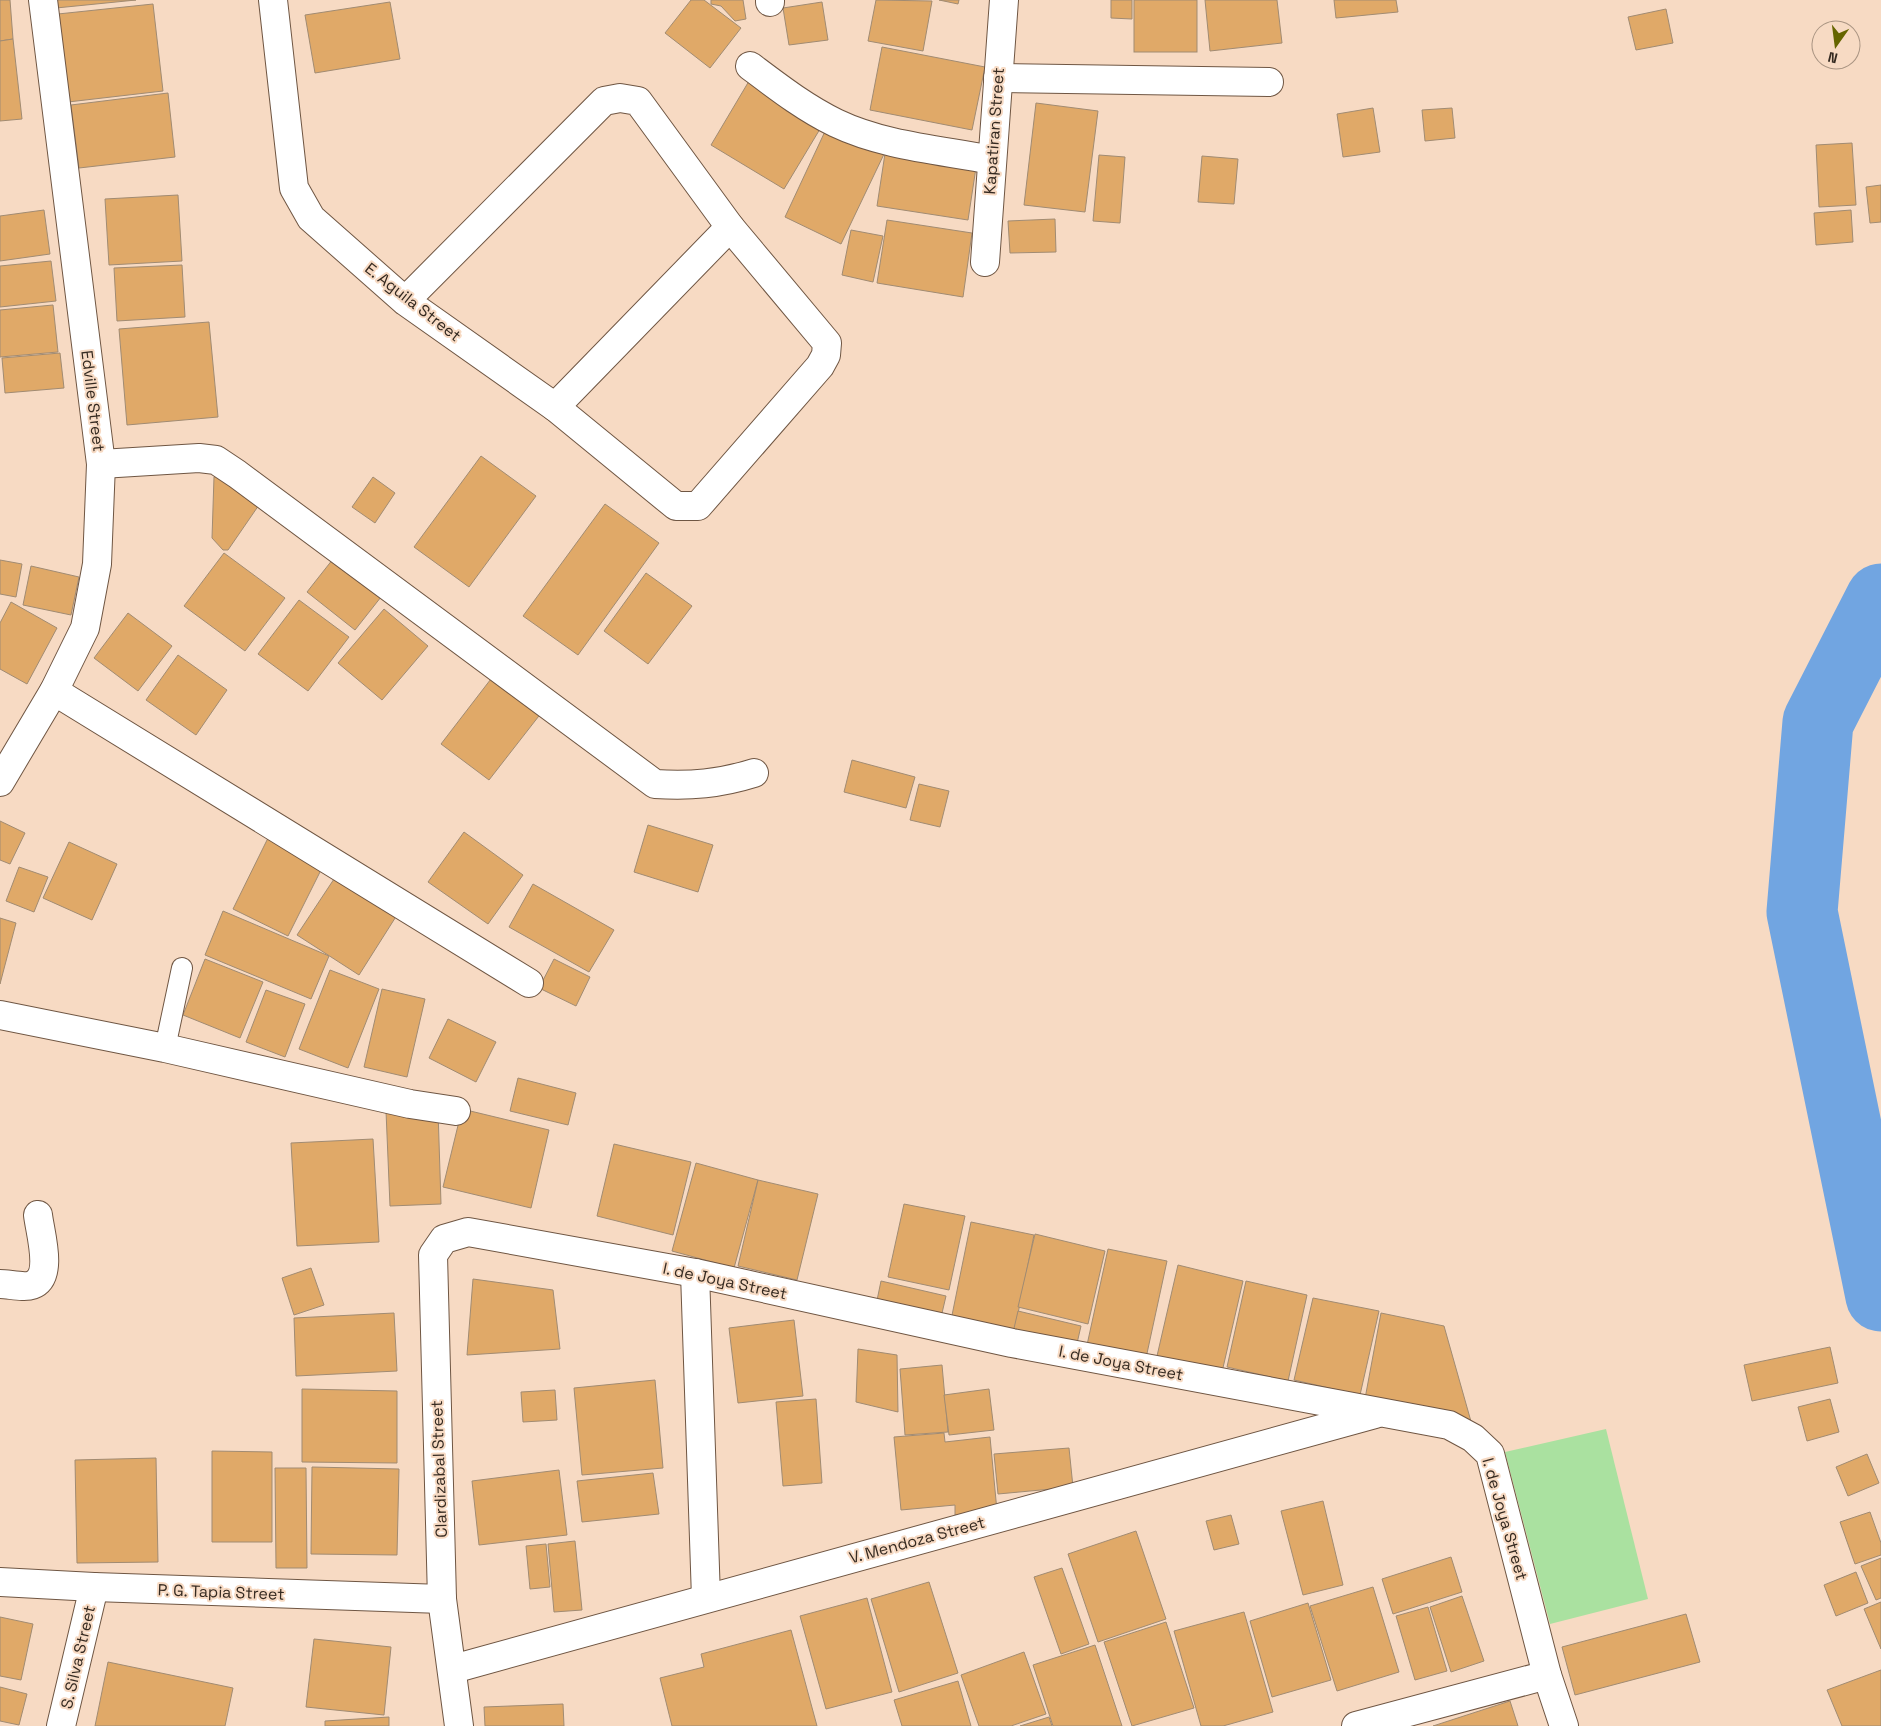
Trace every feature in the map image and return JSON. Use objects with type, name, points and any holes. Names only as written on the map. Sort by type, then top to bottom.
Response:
[{"type":"street","name":"Edville Street","points":[[0,782],[54,692],[85,628],[97,564],[101,464],[43,0]]},
{"type":"street","name":"E. Aguila Street","points":[[273,0],[294,188],[311,218],[405,301],[555,408],[676,506],[698,506],[820,366],[826,355],[827,343],[730,227]]},
{"type":"street","name":"Kapatiran Street","points":[[985,262],[1004,0]]},
{"type":"street","points":[[750,66],[792,98],[837,123],[886,140],[992,160]]},
{"type":"street","points":[[998,78],[1269,82]]},
{"type":"street","points":[[405,301],[604,101],[620,98],[638,101],[730,227],[555,408]]},
{"type":"street","points":[[101,464],[199,458],[216,460],[655,784],[680,786],[722,783],[754,773]]},
{"type":"street","points":[[54,692],[529,983]]},
{"type":"street","points":[[0,1015],[165,1048],[410,1104],[456,1111]]},
{"type":"street","points":[[0,1284],[31,1286],[42,1278],[45,1268],[38,1215]]},
{"type":"street","name":"I. de Joya Street","points":[[468,1232],[694,1273],[1012,1343],[1449,1425],[1473,1438],[1490,1454],[1547,1675],[1564,1726]]},
{"type":"street","name":"Clardizabal Street","points":[[459,1726],[453,1669],[442,1599],[433,1255],[444,1238],[468,1232]]},
{"type":"street","points":[[694,1273],[706,1598]]},
{"type":"street","name":"V. Mendoza Street","points":[[453,1669],[1382,1412]]},
{"type":"street","name":"P. G. Tapia Street","points":[[0,1582],[94,1588],[442,1599]]},
{"type":"street","name":"S. Silva Street","points":[[61,1726],[94,1588]]},
{"type":"street","points":[[1356,1726],[1547,1675]]},
{"type":"lane","points":[[165,1048],[182,968]]},
{"type":"green space","points":[[1606,1429],[1648,1599],[1550,1624],[1505,1452]]},
{"type":"building","points":[[0,0],[10,0],[13,39],[0,41]]},
{"type":"building","points":[[56,0],[136,0],[56,8]]},
{"type":"building","points":[[691,0],[704,0],[741,28],[710,68],[665,33]]},
{"type":"building","points":[[711,0],[743,0],[746,19],[735,21],[721,6],[711,4]]},
{"type":"building","points":[[876,0],[932,1],[923,51],[868,41]]},
{"type":"building","points":[[939,0],[959,0],[958,4]]},
{"type":"building","points":[[1111,0],[1132,0],[1132,19],[1111,18]]},
{"type":"building","points":[[1134,0],[1197,0],[1197,52],[1134,52]]},
{"type":"building","points":[[1205,0],[1277,0],[1282,43],[1210,51]]},
{"type":"building","points":[[1334,0],[1396,0],[1398,12],[1336,18]]},
{"type":"building","points":[[390,2],[400,59],[315,73],[305,15]]},
{"type":"building","points":[[822,2],[828,40],[789,45],[783,8]]},
{"type":"building","points":[[153,4],[163,91],[68,102],[58,14]]},
{"type":"building","points":[[1666,9],[1673,43],[1636,50],[1628,17]]},
{"type":"building","points":[[13,39],[22,119],[0,121],[0,41]]},
{"type":"building","points":[[882,47],[985,67],[972,130],[870,110]]},
{"type":"building","points":[[752,76],[826,119],[784,189],[711,145]]},
{"type":"building","points":[[168,93],[175,157],[79,168],[71,105]]},
{"type":"building","points":[[1036,103],[1098,111],[1085,212],[1024,205]]},
{"type":"building","points":[[1373,108],[1380,152],[1343,157],[1337,114]]},
{"type":"building","points":[[1452,108],[1455,138],[1425,141],[1422,110]]},
{"type":"building","points":[[828,125],[885,152],[841,244],[785,217]]},
{"type":"building","points":[[1852,143],[1856,205],[1819,207],[1816,145]]},
{"type":"building","points":[[886,147],[977,161],[968,220],[877,206]]},
{"type":"building","points":[[1099,155],[1125,157],[1120,223],[1093,221]]},
{"type":"building","points":[[1202,156],[1238,159],[1234,204],[1198,202]]},
{"type":"building","points":[[1881,185],[1881,222],[1870,223],[1866,187]]},
{"type":"building","points":[[178,195],[182,261],[109,265],[105,199]]},
{"type":"building","points":[[44,210],[50,254],[0,261],[0,216]]},
{"type":"building","points":[[1851,210],[1853,242],[1816,245],[1814,213]]},
{"type":"building","points":[[1055,219],[1056,252],[1010,253],[1008,221]]},
{"type":"building","points":[[887,220],[972,233],[963,297],[877,283]]},
{"type":"building","points":[[851,230],[883,236],[873,282],[842,275]]},
{"type":"building","points":[[51,261],[56,301],[0,307],[0,266]]},
{"type":"building","points":[[182,265],[185,317],[117,321],[114,268]]},
{"type":"building","points":[[53,305],[58,352],[0,357],[0,310]]},
{"type":"building","points":[[209,322],[218,417],[127,425],[119,329]]},
{"type":"building","points":[[60,353],[64,388],[5,393],[2,358]]},
{"type":"building","points":[[481,456],[536,496],[469,587],[414,547]]},
{"type":"building","points":[[221,475],[261,502],[228,550],[223,550],[212,538],[214,477]]},
{"type":"building","points":[[373,477],[395,493],[375,523],[352,507]]},
{"type":"building","points":[[605,504],[659,543],[578,655],[523,616]]},
{"type":"building","points":[[224,553],[285,598],[245,651],[184,606]]},
{"type":"building","points":[[333,559],[381,597],[355,630],[307,592]]},
{"type":"building","points":[[0,560],[22,564],[16,597],[0,594]]},
{"type":"building","points":[[31,566],[79,577],[71,615],[23,605]]},
{"type":"building","points":[[646,573],[692,606],[648,664],[604,631]]},
{"type":"building","points":[[299,600],[349,637],[308,691],[258,654]]},
{"type":"building","points":[[11,602],[57,628],[27,684],[0,669],[0,623]]},
{"type":"building","points":[[384,609],[428,646],[382,700],[338,663]]},
{"type":"building","points":[[128,613],[172,646],[138,691],[94,658]]},
{"type":"building","points":[[178,655],[227,690],[196,735],[146,700]]},
{"type":"building","points":[[494,675],[542,712],[489,780],[441,744]]},
{"type":"building","points":[[852,760],[915,777],[906,808],[844,792]]},
{"type":"building","points":[[919,784],[949,791],[940,827],[910,820]]},
{"type":"building","points":[[0,821],[25,833],[10,864],[0,860]]},
{"type":"building","points":[[648,825],[713,845],[698,892],[634,872]]},
{"type":"building","points":[[464,832],[523,875],[488,924],[428,882]]},
{"type":"building","points":[[269,836],[324,864],[288,936],[233,909]]},
{"type":"building","points":[[69,842],[117,864],[92,920],[43,898]]},
{"type":"building","points":[[19,867],[48,877],[34,912],[6,901]]},
{"type":"building","points":[[336,876],[397,915],[359,975],[297,935]]},
{"type":"building","points":[[533,884],[614,930],[589,972],[509,927]]},
{"type":"building","points":[[223,911],[329,956],[311,999],[205,955]]},
{"type":"building","points":[[0,918],[16,923],[0,984]]},
{"type":"building","points":[[205,959],[263,982],[240,1038],[183,1015]]},
{"type":"building","points":[[554,959],[590,977],[576,1006],[539,988]]},
{"type":"building","points":[[330,970],[379,989],[348,1068],[299,1049]]},
{"type":"building","points":[[382,989],[425,999],[407,1077],[364,1067]]},
{"type":"building","points":[[266,990],[305,1004],[285,1057],[246,1042]]},
{"type":"building","points":[[448,1019],[496,1042],[476,1082],[429,1058]]},
{"type":"building","points":[[518,1078],[576,1093],[568,1125],[510,1111]]},
{"type":"building","points":[[462,1109],[549,1130],[531,1208],[443,1187]]},
{"type":"building","points":[[438,1110],[441,1204],[390,1206],[386,1111]]},
{"type":"building","points":[[373,1139],[379,1242],[297,1246],[291,1143]]},
{"type":"building","points":[[614,1144],[691,1162],[673,1235],[597,1216]]},
{"type":"building","points":[[696,1163],[758,1180],[734,1268],[672,1251]]},
{"type":"building","points":[[758,1180],[818,1194],[797,1280],[738,1266]]},
{"type":"building","points":[[904,1204],[965,1216],[949,1290],[888,1277]]},
{"type":"building","points":[[971,1222],[1034,1235],[1012,1343],[949,1330]]},
{"type":"building","points":[[1035,1234],[1105,1251],[1088,1324],[1018,1307]]},
{"type":"building","points":[[1108,1249],[1167,1261],[1146,1358],[1087,1345]]},
{"type":"building","points":[[1178,1265],[1243,1281],[1222,1372],[1157,1356]]},
{"type":"building","points":[[311,1268],[324,1305],[294,1315],[282,1278]]},
{"type":"building","points":[[473,1279],[553,1290],[560,1349],[467,1355]]},
{"type":"building","points":[[881,1281],[946,1296],[939,1326],[875,1310]]},
{"type":"building","points":[[1246,1281],[1307,1295],[1288,1381],[1227,1367]]},
{"type":"building","points":[[1313,1298],[1379,1311],[1360,1395],[1294,1380]]},
{"type":"building","points":[[1018,1311],[1081,1326],[1075,1352],[1012,1337]]},
{"type":"building","points":[[394,1313],[397,1371],[296,1376],[294,1318]]},
{"type":"building","points":[[1381,1313],[1444,1326],[1472,1425],[1364,1404]]},
{"type":"building","points":[[794,1320],[803,1396],[738,1403],[729,1328]]},
{"type":"building","points":[[1830,1347],[1838,1383],[1752,1401],[1744,1365]]},
{"type":"building","points":[[858,1349],[897,1355],[898,1412],[856,1402]]},
{"type":"building","points":[[942,1365],[948,1432],[905,1435],[900,1369]]},
{"type":"building","points":[[655,1380],[663,1468],[582,1475],[574,1388]]},
{"type":"building","points":[[302,1389],[397,1391],[397,1463],[302,1462]]},
{"type":"building","points":[[989,1389],[994,1430],[949,1435],[944,1395]]},
{"type":"building","points":[[555,1390],[557,1420],[523,1422],[521,1392]]},
{"type":"building","points":[[816,1399],[822,1483],[783,1486],[776,1402]]},
{"type":"building","points":[[1830,1399],[1839,1432],[1807,1441],[1798,1407]]},
{"type":"building","points":[[944,1433],[945,1442],[990,1437],[997,1511],[955,1515],[955,1505],[901,1510],[894,1437]]},
{"type":"building","points":[[1069,1448],[1073,1487],[998,1494],[994,1454]]},
{"type":"building","points":[[212,1451],[272,1452],[272,1542],[212,1542]]},
{"type":"building","points":[[1867,1454],[1879,1483],[1848,1496],[1836,1467]]},
{"type":"building","points":[[156,1458],[158,1562],[77,1563],[75,1460]]},
{"type":"building","points":[[312,1467],[399,1469],[397,1555],[311,1554]]},
{"type":"building","points":[[275,1468],[306,1468],[307,1568],[276,1568]]},
{"type":"building","points":[[559,1470],[567,1535],[479,1545],[472,1481]]},
{"type":"building","points":[[653,1473],[659,1514],[582,1522],[577,1481]]},
{"type":"building","points":[[1323,1501],[1343,1585],[1303,1595],[1281,1511]]},
{"type":"building","points":[[1870,1512],[1881,1543],[1881,1555],[1855,1564],[1840,1522]]},
{"type":"building","points":[[1231,1515],[1239,1544],[1214,1550],[1206,1521]]},
{"type":"building","points":[[1136,1531],[1166,1619],[1098,1642],[1068,1554]]},
{"type":"building","points":[[575,1541],[582,1610],[554,1612],[548,1544]]},
{"type":"building","points":[[546,1544],[550,1587],[530,1589],[526,1546]]},
{"type":"building","points":[[1451,1557],[1462,1592],[1393,1614],[1382,1579]]},
{"type":"building","points":[[1881,1558],[1881,1598],[1876,1600],[1861,1566]]},
{"type":"building","points":[[1062,1568],[1089,1644],[1061,1654],[1034,1577]]},
{"type":"building","points":[[1856,1572],[1868,1603],[1836,1616],[1824,1585]]},
{"type":"building","points":[[929,1582],[958,1673],[899,1692],[871,1599]]},
{"type":"building","points":[[1373,1587],[1399,1672],[1337,1691],[1310,1606]]},
{"type":"building","points":[[1462,1596],[1484,1661],[1451,1672],[1430,1607]]},
{"type":"building","points":[[867,1598],[892,1692],[826,1709],[800,1616]]},
{"type":"building","points":[[1881,1602],[1881,1649],[1864,1609]]},
{"type":"building","points":[[1308,1603],[1331,1680],[1272,1697],[1250,1621]]},
{"type":"building","points":[[1428,1607],[1447,1671],[1415,1680],[1396,1616]]},
{"type":"building","points":[[1244,1612],[1273,1712],[1223,1726],[1201,1726],[1174,1631]]},
{"type":"building","points":[[1686,1614],[1700,1662],[1575,1695],[1562,1647]]},
{"type":"building","points":[[0,1617],[33,1624],[21,1680],[0,1676]]},
{"type":"building","points":[[1166,1622],[1194,1708],[1132,1726],[1104,1642]]},
{"type":"building","points":[[791,1630],[817,1726],[672,1726],[660,1678],[704,1667],[701,1654]]},
{"type":"building","points":[[314,1639],[391,1647],[384,1715],[306,1707]]},
{"type":"building","points":[[1095,1645],[1122,1726],[1053,1726],[1033,1665]]},
{"type":"building","points":[[1024,1652],[1046,1714],[1011,1726],[979,1726],[961,1675]]},
{"type":"building","points":[[108,1662],[233,1688],[225,1726],[95,1726]]},
{"type":"building","points":[[1881,1670],[1881,1726],[1842,1726],[1827,1690]]},
{"type":"building","points":[[958,1681],[971,1726],[902,1726],[894,1700]]},
{"type":"building","points":[[0,1687],[27,1694],[19,1725],[0,1721]]},
{"type":"building","points":[[1510,1701],[1518,1726],[1433,1726]]},
{"type":"building","points":[[563,1704],[564,1726],[485,1726],[484,1707]]},
{"type":"building","points":[[389,1717],[389,1726],[325,1726],[325,1721]]},
{"type":"building","points":[[1049,1717],[1052,1726],[1020,1726]]},
{"type":"waterway","points":[[1881,599],[1818,722],[1802,912],[1881,1296]]}]
